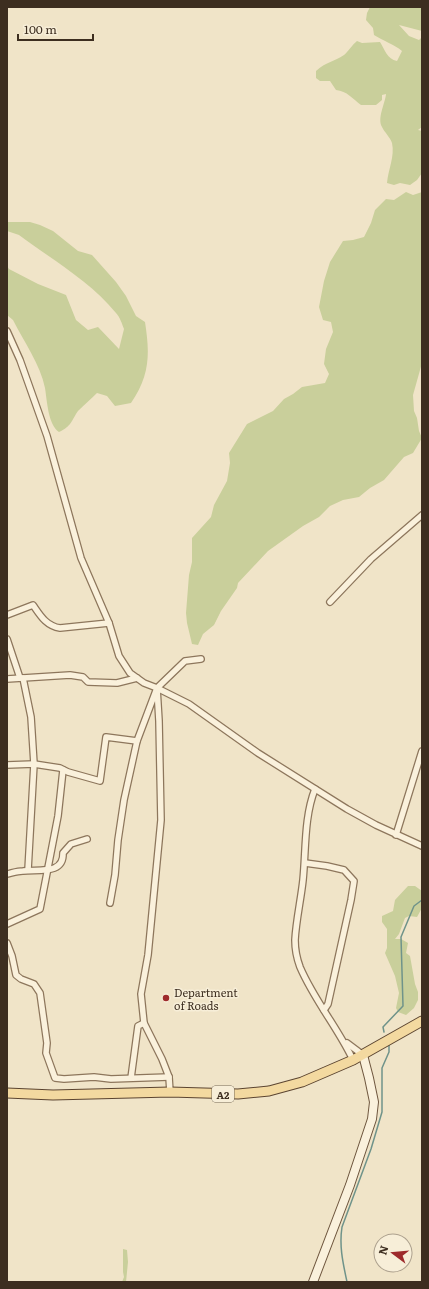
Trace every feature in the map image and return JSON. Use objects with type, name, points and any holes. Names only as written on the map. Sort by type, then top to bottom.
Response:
[{"type":"main road","name":"A2","points":[[7,1093],[53,1096],[170,1092],[238,1094],[269,1091],[302,1082],[353,1060],[422,1021]]},
{"type":"main road","points":[[362,1055],[366,1072]]},
{"type":"main road","points":[[313,1282],[350,1185],[372,1119],[374,1102],[370,1078],[366,1072],[353,1060]]},
{"type":"street","points":[[7,331],[20,360],[47,436],[81,558],[109,623],[120,656],[130,673],[144,682],[189,704],[209,720],[353,812],[396,835],[422,846]]},
{"type":"street","points":[[330,602],[371,559],[422,515]]},
{"type":"street","points":[[7,615],[33,605],[49,625],[54,627],[60,628],[109,623]]},
{"type":"street","points":[[7,639],[21,678],[31,717],[34,764],[28,870]]},
{"type":"street","points":[[110,903],[115,876],[118,840],[124,800],[137,741],[157,688],[185,662],[201,659]]},
{"type":"street","points":[[7,679],[70,675],[83,677],[88,682],[117,683],[137,678]]},
{"type":"street","points":[[157,688],[161,820],[148,955],[141,994],[144,1023],[162,1059],[169,1077],[170,1092]]},
{"type":"street","points":[[7,765],[34,764],[60,768],[68,772],[100,781],[106,737],[137,741]]},
{"type":"street","points":[[396,835],[422,752]]},
{"type":"street","points":[[7,924],[40,909],[58,816],[63,770]]},
{"type":"street","points":[[315,789],[310,802],[295,940],[297,957],[305,977],[345,1042],[353,1060]]},
{"type":"street","points":[[7,874],[28,870],[53,869],[61,864],[64,859],[63,853],[71,844],[87,838]]},
{"type":"street","points":[[304,863],[344,870],[354,881],[344,936],[328,1004],[324,1010]]},
{"type":"street","points":[[7,943],[12,956],[16,975],[34,984],[40,993],[47,1043],[46,1054],[55,1078],[77,1079],[94,1077],[111,1079],[169,1077]]},
{"type":"street","points":[[131,1078],[138,1026],[144,1023]]},
{"type":"street","points":[[345,1042],[362,1055]]},
{"type":"green space","points":[[370,7],[422,7],[422,31],[399,25],[409,36],[419,40],[422,37],[422,127],[418,130],[422,131],[422,173],[417,180],[410,185],[400,183],[394,185],[387,183],[393,148],[391,141],[383,129],[380,119],[386,94],[382,95],[382,100],[376,105],[361,105],[347,94],[336,90],[330,81],[320,81],[316,78],[316,71],[324,65],[344,55],[357,41],[362,43],[380,42],[389,56],[397,61],[402,51],[396,46],[374,35],[373,28],[366,20]]},
{"type":"green space","points":[[406,192],[413,195],[422,192],[422,363],[413,395],[414,411],[422,438],[413,453],[404,457],[384,480],[370,488],[359,497],[343,500],[330,506],[319,517],[303,526],[268,551],[238,583],[237,588],[221,611],[214,625],[203,634],[198,645],[192,644],[186,613],[189,575],[192,562],[192,538],[211,517],[214,505],[227,481],[230,463],[229,453],[247,424],[273,411],[284,399],[302,387],[325,383],[329,374],[324,364],[326,349],[333,332],[331,322],[323,320],[319,307],[324,281],[330,262],[343,241],[364,237],[371,223],[375,210],[386,199],[394,200]]},
{"type":"green space","points":[[7,222],[30,222],[40,225],[53,231],[78,251],[92,255],[116,282],[126,296],[136,316],[145,322],[148,344],[147,364],[142,383],[131,403],[115,406],[107,396],[97,393],[78,411],[71,423],[66,428],[59,432],[55,429],[50,418],[43,379],[13,320],[7,315],[7,266],[9,269],[38,284],[66,295],[76,320],[88,330],[98,327],[119,349],[124,329],[121,321],[106,301],[70,271],[19,235],[7,231]]},
{"type":"green space","points":[[408,886],[415,886],[422,891],[422,908],[417,917],[409,916],[405,918],[399,934],[395,939],[401,939],[408,943],[406,953],[410,956],[418,992],[418,1000],[414,1008],[406,1015],[398,1012],[396,1008],[399,993],[395,976],[385,953],[387,948],[387,929],[382,922],[382,916],[393,911],[395,900]]},
{"type":"green space","points":[[123,1249],[127,1250],[128,1262],[126,1282],[122,1282],[124,1277]]},
{"type":"waterway","points":[[384,1032],[383,1027],[403,1006],[401,937],[414,906],[422,900]]},
{"type":"waterway","points":[[347,1282],[341,1248],[342,1227],[371,1149],[382,1112],[382,1068],[389,1052],[389,1045]]},
{"type":"place","name":"Department of Roads","points":[[166,998]]}]
